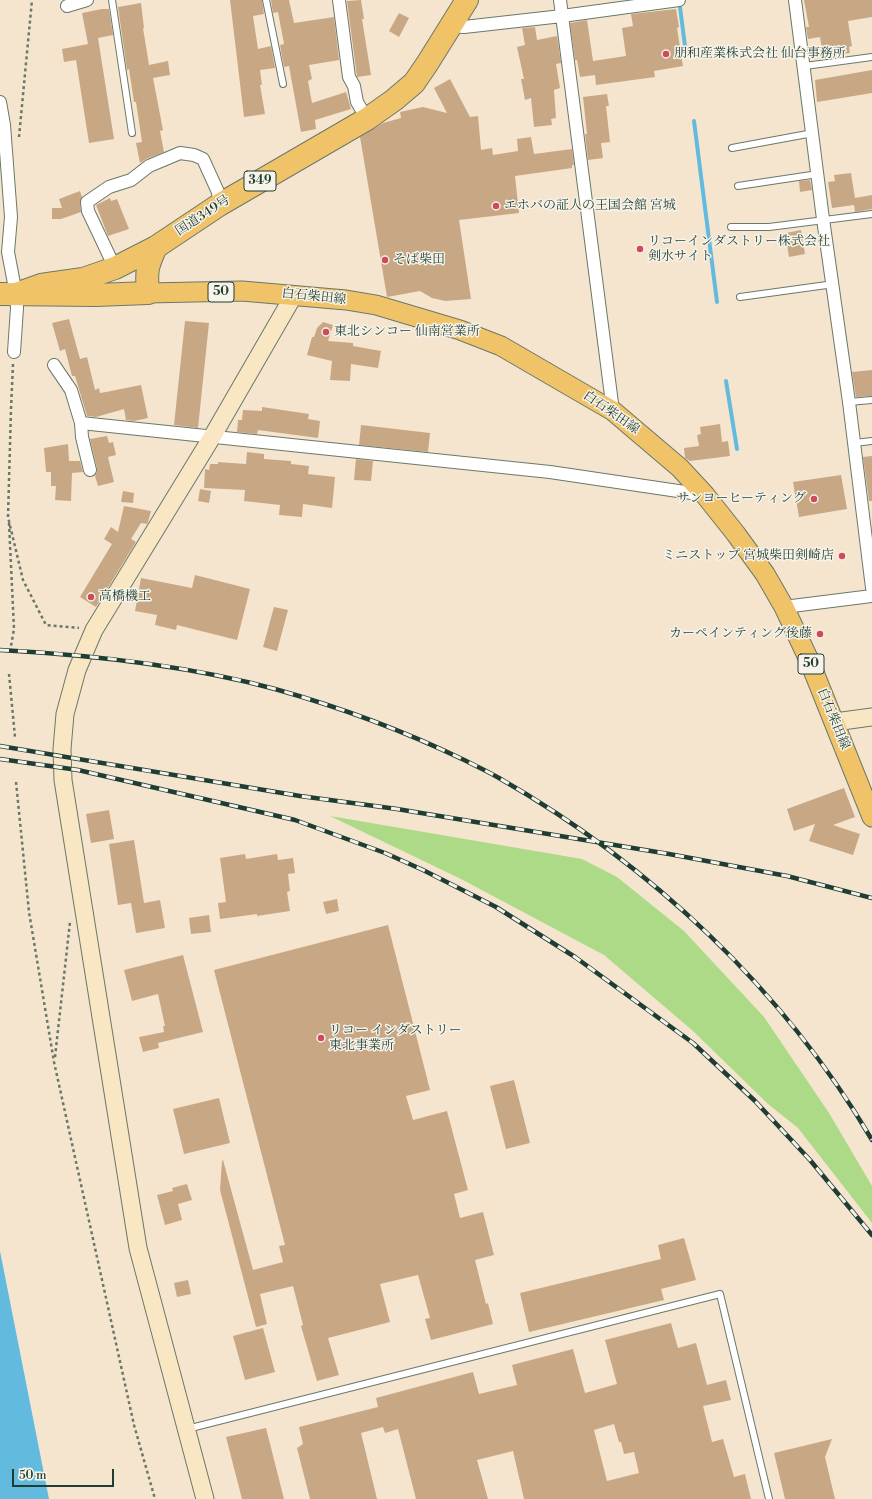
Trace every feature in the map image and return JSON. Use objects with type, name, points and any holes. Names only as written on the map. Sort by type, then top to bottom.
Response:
[{"type":"highway","name":"国道349号","points":[[156,247],[219,205],[367,119],[394,100],[414,83],[467,0]]},
{"type":"highway","name":"349","points":[[8,294],[41,285],[83,279],[115,268],[156,247]]},
{"type":"highway","points":[[8,294],[96,295],[148,293],[147,274],[149,262],[156,247]]},
{"type":"main road","name":"白石柴田線","points":[[148,293],[242,291],[346,300],[376,306],[460,330],[501,346],[613,411],[680,468],[705,495],[765,574],[784,607],[809,660],[872,817]]},
{"type":"street","points":[[67,6],[87,0]]},
{"type":"street","points":[[339,0],[348,77],[354,86],[357,102],[367,119]]},
{"type":"street","points":[[560,0],[613,411]]},
{"type":"street","points":[[451,26],[464,27],[562,16],[679,0]]},
{"type":"street","points":[[795,0],[805,66],[812,133],[834,284],[872,588]]},
{"type":"street","points":[[0,102],[4,126],[10,217],[8,294],[17,308],[14,352]]},
{"type":"street","points":[[115,268],[88,211],[87,202],[109,187],[131,180],[149,166],[180,153],[194,155],[203,159],[218,192],[219,205]]},
{"type":"street","points":[[205,1499],[138,1248],[81,900],[63,780],[62,734],[64,714],[70,689],[94,630],[212,437],[294,295]]},
{"type":"street","points":[[54,366],[71,390],[81,424],[82,437],[90,470]]},
{"type":"street","points":[[81,424],[550,472],[705,495]]},
{"type":"street","points":[[784,607],[872,596]]},
{"type":"street","points":[[835,722],[872,717]]},
{"type":"lane","points":[[112,0],[132,133]]},
{"type":"lane","points":[[266,0],[283,84]]},
{"type":"lane","points":[[805,66],[872,57]]},
{"type":"lane","points":[[732,148],[812,133]]},
{"type":"lane","points":[[738,186],[818,174]]},
{"type":"lane","points":[[731,227],[769,227],[872,214]]},
{"type":"lane","points":[[740,297],[834,284]]},
{"type":"lane","points":[[849,402],[872,400]]},
{"type":"lane","points":[[854,443],[872,441]]},
{"type":"lane","points":[[186,1429],[720,1294],[769,1499]]},
{"type":"path","points":[[18,140],[32,0]]},
{"type":"path","points":[[11,646],[14,629],[8,517],[14,352]]},
{"type":"path","points":[[8,517],[24,580],[46,625],[94,630]]},
{"type":"path","points":[[9,674],[15,737]]},
{"type":"path","points":[[16,782],[29,912],[54,1062],[134,1425],[155,1499]]},
{"type":"path","points":[[54,1062],[69,924],[81,900]]},
{"type":"green space","points":[[330,816],[582,859],[617,877],[684,931],[764,1017],[829,1113],[872,1186],[872,1223],[798,1128],[768,1104],[693,1031],[604,955],[461,879]]},
{"type":"water","points":[[0,1251],[49,1499],[0,1499]]},
{"type":"building","points":[[230,0],[262,0],[264,14],[253,16],[258,49],[271,46],[275,68],[260,70],[262,85],[260,85],[265,114],[244,117]]},
{"type":"building","points":[[271,0],[289,0],[294,23],[334,17],[339,60],[309,65],[312,79],[308,81],[312,103],[346,92],[351,109],[315,120],[316,129],[301,132],[289,66],[284,67],[280,45],[284,44],[278,12],[273,13]]},
{"type":"building","points":[[361,0],[364,19],[362,19],[371,75],[357,77],[347,1]]},
{"type":"building","points":[[804,0],[872,0],[872,17],[848,21],[852,46],[849,47],[850,53],[823,56],[820,37],[808,39],[806,27],[809,27]]},
{"type":"building","points":[[141,3],[143,28],[149,65],[168,61],[170,75],[153,78],[163,130],[160,131],[164,152],[140,163],[136,143],[142,142],[136,102],[134,102],[129,69],[127,70],[118,7]]},
{"type":"building","points":[[109,9],[113,35],[98,38],[114,139],[89,143],[76,60],[64,62],[62,49],[88,44],[82,13]]},
{"type":"building","points":[[676,9],[679,27],[677,28],[683,66],[654,71],[655,77],[596,85],[595,75],[580,77],[577,60],[575,60],[570,23],[587,20],[593,61],[626,56],[622,28],[633,26],[631,14]]},
{"type":"building","points":[[399,13],[409,18],[399,37],[389,31]]},
{"type":"building","points":[[535,27],[537,40],[557,36],[561,63],[556,64],[560,88],[554,90],[556,118],[551,119],[552,125],[534,127],[531,98],[525,100],[521,79],[524,79],[517,47],[525,45],[522,28]]},
{"type":"building","points":[[872,70],[872,93],[817,102],[815,80]]},
{"type":"building","points":[[450,79],[470,117],[478,116],[481,150],[492,148],[493,155],[518,151],[517,139],[531,137],[534,154],[572,149],[574,165],[572,165],[572,168],[515,176],[519,213],[459,220],[471,299],[445,301],[432,298],[420,291],[387,297],[360,137],[383,123],[401,118],[400,112],[423,107],[447,113],[434,88]]},
{"type":"building","points":[[607,94],[609,106],[606,106],[610,142],[601,143],[603,158],[588,160],[583,97]]},
{"type":"building","points":[[851,173],[855,198],[872,195],[872,209],[855,212],[854,205],[832,208],[828,182],[835,181],[834,175]]},
{"type":"building","points":[[810,180],[812,190],[800,192],[799,181]]},
{"type":"building","points":[[80,191],[82,197],[80,202],[81,212],[61,219],[52,219],[52,208],[62,208],[59,199]]},
{"type":"building","points":[[110,198],[111,201],[117,199],[129,229],[108,236],[96,205]]},
{"type":"building","points":[[801,230],[805,254],[789,257],[787,245],[783,246],[781,234]]},
{"type":"building","points":[[69,319],[80,359],[87,357],[95,390],[99,388],[100,393],[141,385],[148,418],[134,421],[126,420],[124,409],[96,417],[87,416],[75,376],[72,376],[65,349],[60,351],[52,323]]},
{"type":"building","points":[[185,321],[209,323],[198,428],[174,425]]},
{"type":"building","points":[[323,322],[333,325],[328,341],[353,343],[353,346],[381,351],[378,368],[351,364],[350,381],[330,380],[332,361],[307,355],[312,337],[314,337],[317,328]]},
{"type":"building","points":[[872,370],[872,396],[856,397],[852,372]]},
{"type":"building","points":[[262,407],[309,414],[308,419],[320,421],[318,438],[258,430],[257,434],[237,432],[238,420],[242,420],[243,410],[262,411]]},
{"type":"building","points":[[720,424],[722,442],[728,441],[730,456],[690,461],[685,458],[684,448],[699,446],[697,435],[701,434],[700,427]]},
{"type":"building","points":[[361,425],[430,433],[428,452],[359,445]]},
{"type":"building","points":[[107,436],[109,443],[113,442],[116,455],[108,457],[114,482],[98,486],[95,476],[97,468],[90,439]]},
{"type":"building","points":[[68,444],[69,461],[80,461],[83,472],[72,473],[71,501],[55,500],[56,486],[51,486],[51,472],[46,472],[44,448]]},
{"type":"building","points":[[247,452],[264,454],[264,459],[291,461],[291,464],[309,466],[308,474],[335,477],[332,508],[303,504],[302,517],[279,515],[280,505],[244,501],[245,490],[204,488],[205,469],[209,470],[210,464],[218,464],[218,462],[246,464]]},
{"type":"building","points":[[872,456],[872,501],[869,501],[863,457]]},
{"type":"building","points":[[356,459],[373,461],[371,481],[354,480]]},
{"type":"building","points":[[841,475],[847,509],[799,517],[793,482]]},
{"type":"building","points":[[200,489],[211,491],[209,503],[198,501]]},
{"type":"building","points":[[123,491],[134,493],[133,503],[121,502]]},
{"type":"building","points":[[124,506],[151,511],[147,524],[141,523],[131,539],[136,542],[96,607],[80,597],[112,544],[104,539],[111,527],[118,532]]},
{"type":"building","points":[[195,575],[250,589],[237,640],[177,625],[176,630],[155,625],[157,615],[135,611],[141,578],[192,588]]},
{"type":"building","points":[[274,607],[288,610],[277,651],[263,647]]},
{"type":"building","points":[[844,788],[855,817],[833,825],[860,834],[853,855],[809,841],[815,824],[794,831],[787,809]]},
{"type":"building","points":[[109,810],[114,839],[91,843],[86,814]]},
{"type":"building","points":[[134,840],[144,903],[160,900],[165,928],[136,933],[131,903],[118,905],[109,844]]},
{"type":"building","points":[[245,854],[246,859],[277,854],[278,860],[293,858],[295,873],[288,874],[290,891],[287,892],[290,911],[257,916],[257,914],[220,919],[218,903],[226,902],[220,858]]},
{"type":"building","points":[[337,899],[339,911],[326,914],[323,902]]},
{"type":"building","points":[[209,915],[211,932],[191,934],[189,918]]},
{"type":"building","points":[[388,925],[430,1090],[406,1096],[413,1120],[447,1111],[468,1190],[454,1194],[460,1218],[483,1212],[494,1255],[475,1260],[486,1304],[488,1303],[493,1324],[431,1340],[425,1319],[430,1318],[418,1275],[380,1284],[390,1322],[328,1338],[339,1375],[317,1381],[301,1326],[303,1325],[293,1286],[260,1294],[267,1324],[256,1327],[220,1190],[223,1160],[253,1270],[283,1262],[279,1246],[285,1245],[214,970]]},
{"type":"building","points":[[183,955],[203,1032],[158,1043],[159,1048],[143,1052],[139,1037],[164,1032],[163,1026],[165,1026],[158,994],[132,1001],[124,970]]},
{"type":"building","points":[[514,1080],[530,1143],[506,1149],[490,1086]]},
{"type":"building","points":[[219,1098],[230,1143],[184,1154],[173,1109]]},
{"type":"building","points":[[187,1184],[192,1200],[178,1204],[182,1220],[165,1225],[157,1195],[173,1191],[172,1188]]},
{"type":"building","points":[[684,1238],[696,1280],[661,1289],[664,1300],[529,1332],[520,1293],[661,1259],[658,1245]]},
{"type":"building","points":[[188,1280],[191,1294],[177,1297],[174,1283]]},
{"type":"building","points":[[671,1323],[678,1348],[696,1343],[707,1385],[726,1380],[731,1400],[703,1406],[712,1442],[723,1439],[734,1477],[745,1474],[751,1499],[524,1499],[513,1451],[477,1460],[488,1499],[416,1499],[398,1429],[385,1433],[383,1427],[361,1433],[377,1499],[310,1499],[297,1448],[303,1444],[299,1427],[378,1407],[376,1398],[473,1372],[479,1394],[517,1385],[512,1365],[573,1349],[585,1393],[617,1384],[605,1340]],"holes":[[[614,1424],[619,1442],[621,1442],[624,1454],[634,1452],[639,1473],[607,1481],[594,1430]]]},
{"type":"building","points":[[263,1328],[275,1372],[245,1380],[233,1336]]},
{"type":"building","points":[[266,1428],[284,1499],[242,1499],[226,1437]]},
{"type":"building","points":[[832,1439],[825,1457],[835,1499],[785,1499],[774,1453]]},
{"type":"waterway","points":[[680,7],[686,54]]},
{"type":"waterway","points":[[694,121],[717,302]]},
{"type":"waterway","points":[[726,381],[737,449]]},
{"type":"railway","points":[[0,650],[139,662],[207,673],[275,689],[323,703],[393,729],[439,748],[494,775],[555,812],[609,850],[660,891],[709,935],[755,982],[798,1032],[837,1085],[872,1140]]},
{"type":"railway","points":[[0,746],[300,796],[397,809],[669,854],[787,876],[872,898]]},
{"type":"railway","points":[[0,759],[78,770],[295,820],[385,853],[423,870],[496,907],[575,957],[693,1043],[755,1101],[810,1160],[872,1235]]},
{"type":"place","name":"朋和産業株式会社 仙台事務所","points":[[666,54]]},
{"type":"place","name":"エホバの証人の王国会館 宮城","points":[[496,206]]},
{"type":"place","name":"リコーインダストリー株式会社 剣水サイト","points":[[640,249]]},
{"type":"place","name":"そば柴田","points":[[385,260]]},
{"type":"place","name":"東北シンコー 仙南営業所","points":[[326,332]]},
{"type":"place","name":"サンヨーヒーティング","points":[[814,499]]},
{"type":"place","name":"ミニストップ 宮城柴田剣崎店","points":[[842,556]]},
{"type":"place","name":"高橋機工","points":[[91,597]]},
{"type":"place","name":"カーペインティング後藤","points":[[820,634]]},
{"type":"place","name":"リコー インダストリー 東北事業所","points":[[321,1038]]}]
